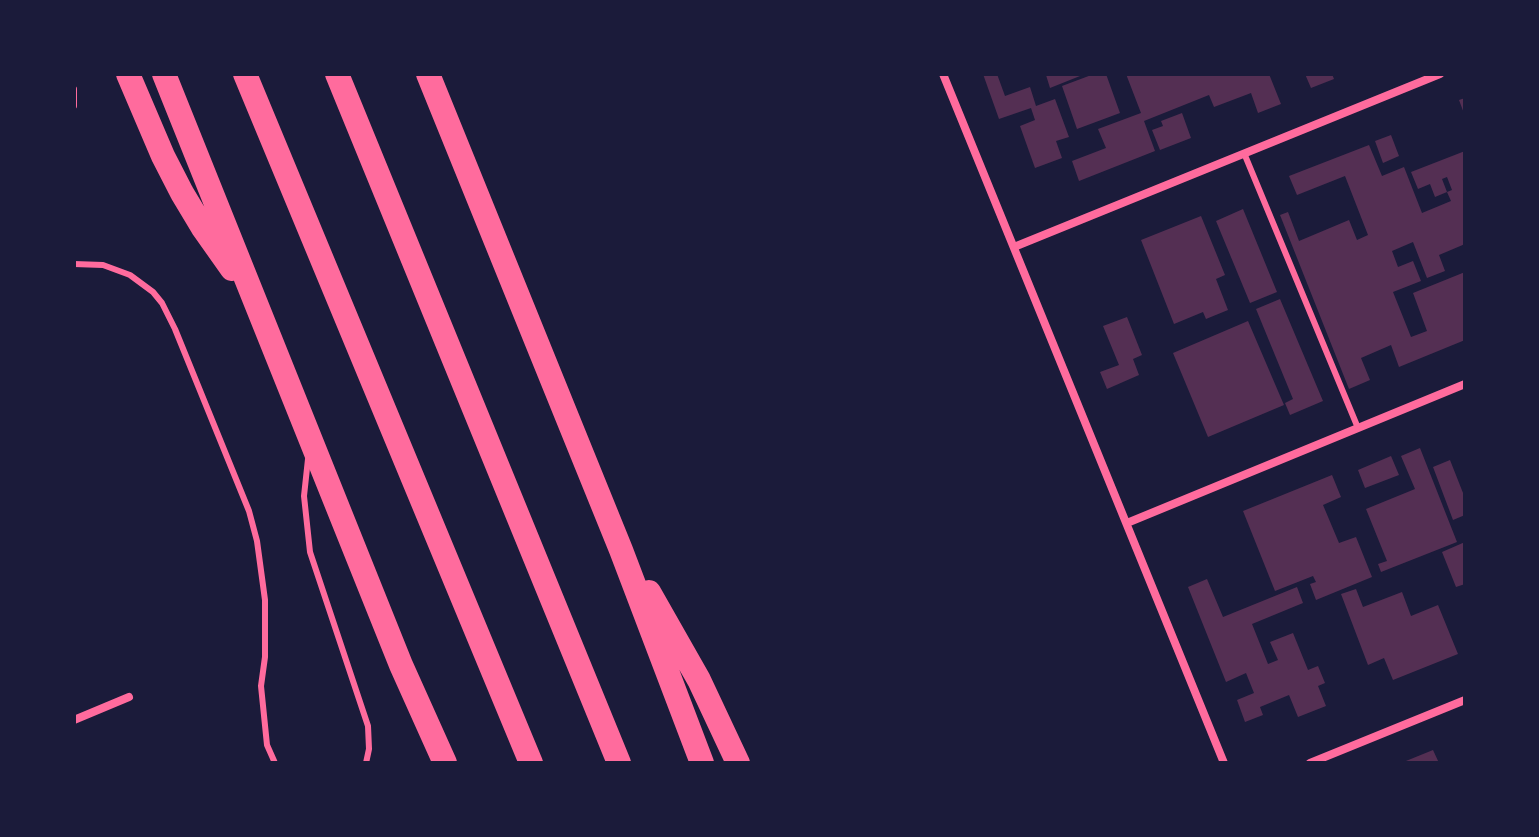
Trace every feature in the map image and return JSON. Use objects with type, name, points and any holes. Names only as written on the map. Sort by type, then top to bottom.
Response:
[{"type":"highway","points":[[128,74],[182,193],[203,228],[252,293]]},
{"type":"highway","points":[[164,74],[401,665],[445,763]]},
{"type":"highway","points":[[245,74],[531,763]]},
{"type":"highway","points":[[337,74],[619,763]]},
{"type":"highway","points":[[428,74],[621,550],[702,763]]},
{"type":"highway","points":[[621,550],[675,636],[738,763]]},
{"type":"highway","points":[[401,665],[427,763]]},
{"type":"street","points":[[943,74],[1224,763]]},
{"type":"street","points":[[1014,247],[1440,74]]},
{"type":"street","points":[[1127,523],[1465,384]]},
{"type":"street","points":[[74,720],[129,697]]},
{"type":"street","points":[[1310,763],[1465,700]]},
{"type":"lane","points":[[74,89],[74,106]]},
{"type":"lane","points":[[1244,153],[1358,428]]},
{"type":"lane","points":[[74,264],[103,265],[130,275],[162,303],[249,511],[257,541],[265,600],[265,657],[261,686],[267,745],[275,763]]},
{"type":"lane","points":[[312,440],[304,496],[310,552],[368,726],[366,763]]},
{"type":"building","points":[[983,74],[997,74],[1005,96],[1030,87],[1036,106],[1055,99],[1069,137],[1056,141],[1062,158],[1035,168],[1020,126],[1035,120],[1031,108],[999,119]]},
{"type":"building","points":[[1085,74],[1050,88],[1046,75]]},
{"type":"building","points":[[1094,74],[1106,74],[1120,113],[1077,129],[1062,86]]},
{"type":"building","points":[[1126,74],[1269,74],[1281,104],[1258,113],[1251,93],[1214,107],[1209,95],[1144,121],[1155,151],[1079,181],[1072,161],[1106,148],[1098,129],[1141,113]]},
{"type":"building","points":[[1305,74],[1332,74],[1334,79],[1311,88]]},
{"type":"building","points":[[1465,98],[1465,116],[1459,100]]},
{"type":"building","points":[[1182,113],[1191,138],[1160,150],[1152,130],[1163,126],[1161,121]]},
{"type":"building","points":[[1391,135],[1399,156],[1383,163],[1375,141]]},
{"type":"building","points":[[1369,145],[1382,176],[1404,167],[1422,213],[1451,201],[1447,192],[1435,197],[1430,184],[1418,189],[1411,172],[1465,151],[1465,244],[1439,255],[1445,271],[1427,278],[1413,242],[1392,251],[1398,267],[1413,261],[1421,281],[1393,292],[1411,337],[1427,331],[1413,293],[1465,272],[1465,340],[1399,367],[1391,345],[1361,358],[1370,380],[1349,389],[1280,215],[1288,212],[1299,241],[1349,220],[1357,240],[1368,235],[1345,176],[1297,195],[1289,176]],"holes":[[[1447,177],[1452,190],[1447,192],[1442,179]]]},
{"type":"building","points":[[1243,209],[1277,292],[1250,303],[1216,221]]},
{"type":"building","points":[[1201,216],[1225,275],[1216,279],[1228,310],[1206,319],[1203,312],[1174,324],[1141,240]]},
{"type":"building","points":[[1280,299],[1323,401],[1290,415],[1285,403],[1293,399],[1256,309]]},
{"type":"building","points":[[1127,317],[1142,355],[1133,359],[1139,375],[1107,389],[1100,372],[1119,365],[1103,326]]},
{"type":"building","points":[[1248,321],[1284,405],[1208,437],[1173,353]]},
{"type":"building","points":[[1420,448],[1457,542],[1381,572],[1378,564],[1387,561],[1366,509],[1415,489],[1401,456]]},
{"type":"building","points":[[1391,456],[1399,475],[1365,488],[1358,470]]},
{"type":"building","points":[[1450,460],[1465,498],[1465,515],[1453,520],[1433,467]]},
{"type":"building","points":[[1332,475],[1341,497],[1323,505],[1339,543],[1356,537],[1372,577],[1316,600],[1310,584],[1316,582],[1313,576],[1275,591],[1243,511]]},
{"type":"building","points":[[1465,542],[1465,584],[1456,587],[1442,552]]},
{"type":"building","points":[[1207,579],[1223,617],[1297,587],[1303,603],[1252,624],[1268,664],[1278,660],[1270,642],[1293,633],[1308,670],[1318,666],[1325,683],[1318,686],[1326,706],[1298,717],[1289,695],[1260,707],[1263,715],[1245,722],[1237,700],[1254,693],[1246,673],[1226,682],[1188,587]]},
{"type":"building","points":[[1356,589],[1363,607],[1402,592],[1411,616],[1438,605],[1458,654],[1393,680],[1384,658],[1368,665],[1341,594]]},
{"type":"building","points":[[1433,750],[1439,763],[1401,763]]}]
